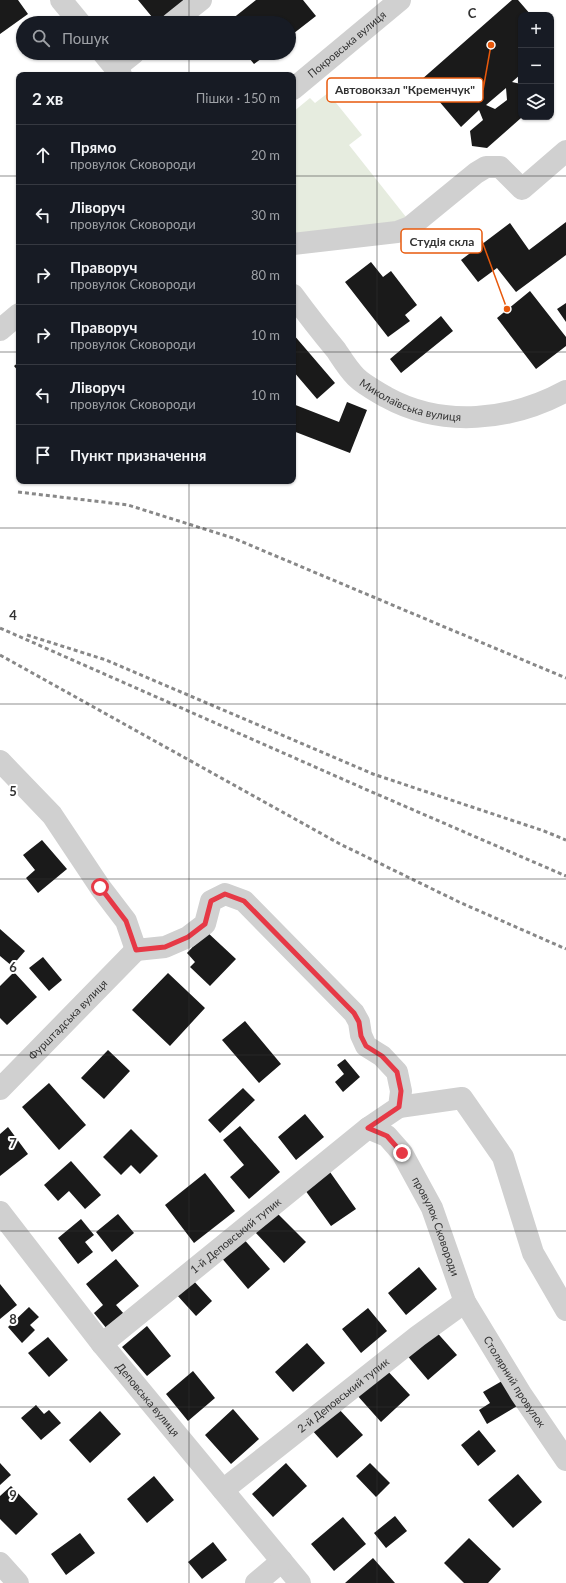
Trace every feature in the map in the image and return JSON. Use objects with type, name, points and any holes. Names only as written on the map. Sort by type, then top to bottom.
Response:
[{"type":"street","points":[[61,0],[74,16]]},
{"type":"street","points":[[181,16],[201,0]]},
{"type":"street","name":"Покровська вулиця","points":[[296,87],[400,0]]},
{"type":"street","points":[[113,65],[122,60]]},
{"type":"street","points":[[296,244],[397,232],[410,227],[476,173],[486,167],[500,167],[522,189],[566,152]]},
{"type":"street","name":"Миколаївська вулиця","points":[[296,299],[356,377],[388,398],[416,410],[440,416],[465,418],[488,417],[525,408],[566,391]]},
{"type":"street","points":[[0,330],[16,317]]},
{"type":"street","points":[[0,761],[52,816],[100,887],[126,921],[136,950],[165,947],[188,937],[205,924],[211,901],[225,894],[244,901],[354,1013],[359,1022],[361,1036],[366,1046],[382,1056],[397,1072],[401,1091],[399,1107]]},
{"type":"street","name":"Фурштадська вулиця","points":[[0,1089],[136,950]]},
{"type":"street","points":[[368,1128],[399,1107],[462,1098],[503,1157],[534,1253],[566,1310]]},
{"type":"street","name":"провулок Сковороди","points":[[368,1128],[387,1136],[402,1153],[432,1208],[465,1302]]},
{"type":"street","name":"1-й Деповський тупик","points":[[102,1344],[368,1128]]},
{"type":"street","name":"Деповська вулиця","points":[[0,1212],[102,1344],[300,1583]]},
{"type":"street","name":"Столярний провулок","points":[[465,1302],[521,1394],[566,1460]]},
{"type":"street","name":"2-й Деповський тупик","points":[[224,1490],[418,1336],[465,1302]]},
{"type":"street","points":[[256,1583],[282,1561]]},
{"type":"street","points":[[0,1563],[18,1583]]},
{"type":"shaded area","points":[[328,93],[362,135],[349,145],[406,217],[394,225],[296,236],[296,110],[310,98],[315,103]]},
{"type":"building","points":[[0,0],[18,0],[28,14],[25,16],[16,16],[16,23],[0,34]]},
{"type":"building","points":[[138,0],[189,0],[170,16],[151,16]]},
{"type":"building","points":[[256,0],[303,0],[316,16],[296,32],[296,16],[236,16]]},
{"type":"building","points":[[512,0],[518,0],[528,12],[518,12],[518,77],[512,82],[518,83],[519,120],[487,148],[472,146],[470,131],[483,120],[479,110],[461,127],[421,80]],"holes":[[[506,88],[507,100],[495,109],[486,105]]]},
{"type":"building","points":[[251,60],[259,60],[254,64]]},
{"type":"building","points":[[566,222],[566,255],[516,292],[497,268],[478,282],[461,260],[510,223],[529,250]]},
{"type":"building","points":[[371,262],[383,277],[391,271],[417,305],[405,315],[410,321],[388,337],[345,282]]},
{"type":"building","points":[[530,291],[566,337],[566,346],[536,369],[497,318]]},
{"type":"building","points":[[566,303],[566,322],[557,309]]},
{"type":"building","points":[[441,316],[453,331],[401,373],[390,359]]},
{"type":"building","points":[[296,338],[335,383],[317,399],[296,374]]},
{"type":"building","points":[[347,402],[367,410],[350,453],[296,432],[296,405],[339,422]]},
{"type":"building","points":[[42,840],[67,869],[38,893],[26,878],[35,870],[23,855]]},
{"type":"building","points":[[0,929],[25,951],[12,966],[0,956]]},
{"type":"building","points":[[207,932],[236,959],[210,986],[190,967],[195,962],[187,953]]},
{"type":"building","points":[[43,957],[62,980],[49,991],[29,968]]},
{"type":"building","points":[[14,972],[37,997],[7,1025],[0,1018],[0,986]]},
{"type":"building","points":[[168,973],[205,1008],[170,1046],[132,1010]]},
{"type":"building","points":[[245,1021],[281,1064],[259,1083],[222,1040]]},
{"type":"building","points":[[108,1050],[130,1071],[104,1099],[81,1078]]},
{"type":"building","points":[[345,1059],[360,1077],[343,1092],[335,1082],[344,1074],[337,1065]]},
{"type":"building","points":[[49,1083],[86,1125],[59,1150],[22,1107]]},
{"type":"building","points":[[243,1088],[255,1100],[220,1133],[208,1120]]},
{"type":"building","points":[[305,1114],[324,1137],[296,1160],[278,1137]]},
{"type":"building","points":[[240,1126],[280,1172],[249,1199],[230,1177],[244,1165],[223,1140]]},
{"type":"building","points":[[8,1127],[28,1154],[0,1176],[0,1134]]},
{"type":"building","points":[[131,1129],[158,1156],[140,1174],[131,1165],[121,1175],[103,1157]]},
{"type":"building","points":[[71,1161],[101,1195],[85,1209],[69,1191],[58,1201],[44,1185]]},
{"type":"building","points":[[330,1172],[356,1209],[331,1226],[305,1190]]},
{"type":"building","points":[[205,1173],[235,1211],[194,1243],[165,1205]]},
{"type":"building","points":[[276,1212],[306,1242],[284,1263],[255,1232]]},
{"type":"building","points":[[118,1214],[134,1233],[112,1252],[96,1232]]},
{"type":"building","points":[[81,1219],[94,1235],[85,1242],[93,1252],[78,1264],[58,1238]]},
{"type":"building","points":[[242,1237],[270,1269],[248,1289],[220,1256]]},
{"type":"building","points":[[116,1259],[139,1286],[116,1305],[124,1314],[107,1329],[94,1313],[103,1305],[86,1284]]},
{"type":"building","points":[[419,1267],[437,1289],[406,1315],[388,1293]]},
{"type":"building","points":[[192,1279],[212,1301],[196,1316],[176,1294]]},
{"type":"building","points":[[0,1284],[17,1305],[0,1319]]},
{"type":"building","points":[[29,1307],[39,1317],[30,1325],[35,1330],[22,1343],[8,1327]]},
{"type":"building","points":[[368,1308],[387,1331],[361,1353],[342,1329]]},
{"type":"building","points":[[147,1326],[171,1356],[147,1376],[122,1347]]},
{"type":"building","points":[[433,1328],[457,1355],[428,1380],[405,1353]]},
{"type":"building","points":[[48,1337],[68,1360],[49,1377],[28,1353]]},
{"type":"building","points":[[307,1343],[325,1363],[293,1392],[275,1372]]},
{"type":"building","points":[[384,1367],[410,1395],[381,1422],[356,1394]]},
{"type":"building","points":[[193,1371],[215,1398],[188,1421],[166,1394]]},
{"type":"building","points":[[502,1381],[517,1406],[487,1424],[479,1410],[490,1403],[483,1392]]},
{"type":"building","points":[[36,1405],[44,1414],[49,1410],[61,1423],[41,1440],[21,1418]]},
{"type":"building","points":[[337,1407],[363,1435],[337,1458],[311,1429]]},
{"type":"building","points":[[233,1409],[259,1439],[231,1464],[205,1435]]},
{"type":"building","points":[[100,1411],[121,1434],[90,1463],[69,1440]]},
{"type":"building","points":[[479,1430],[496,1451],[478,1466],[461,1445]]},
{"type":"building","points":[[0,1463],[11,1475],[0,1485]]},
{"type":"building","points":[[286,1463],[307,1486],[273,1517],[252,1494]]},
{"type":"building","points":[[370,1463],[390,1483],[376,1497],[356,1476]]},
{"type":"building","points":[[518,1474],[542,1502],[513,1528],[488,1500]]},
{"type":"building","points":[[154,1476],[174,1500],[147,1523],[127,1499]]},
{"type":"building","points":[[11,1486],[38,1514],[16,1535],[0,1519],[0,1496]]},
{"type":"building","points":[[395,1516],[407,1531],[386,1548],[374,1533]]},
{"type":"building","points":[[343,1517],[366,1544],[334,1571],[311,1544]]},
{"type":"building","points":[[80,1533],[95,1553],[66,1575],[51,1554]]},
{"type":"building","points":[[469,1538],[501,1569],[488,1583],[464,1583],[444,1563]]},
{"type":"building","points":[[213,1542],[227,1560],[202,1579],[188,1562]]},
{"type":"building","points":[[373,1558],[395,1583],[345,1583]]},
{"type":"railway","points":[[18,492],[128,505],[233,538],[566,678]]},
{"type":"railway","points":[[0,628],[566,876]]},
{"type":"railway","points":[[27,635],[106,660],[373,774],[544,831],[566,840]]},
{"type":"railway","points":[[0,655],[340,844],[459,902],[566,949]]},
{"type":"place","name":"Автовокзал \"Кременчук\"","points":[[491,45]]},
{"type":"place","name":"Студія скла","points":[[507,309]]},
{"type":"route","points":[[100,887],[126,921],[136,950],[165,947],[188,937],[205,924],[211,901],[225,894],[244,901],[354,1013],[359,1022],[361,1036],[366,1046],[382,1056],[397,1072],[401,1091],[399,1107],[368,1128],[387,1136],[402,1153]]}]
